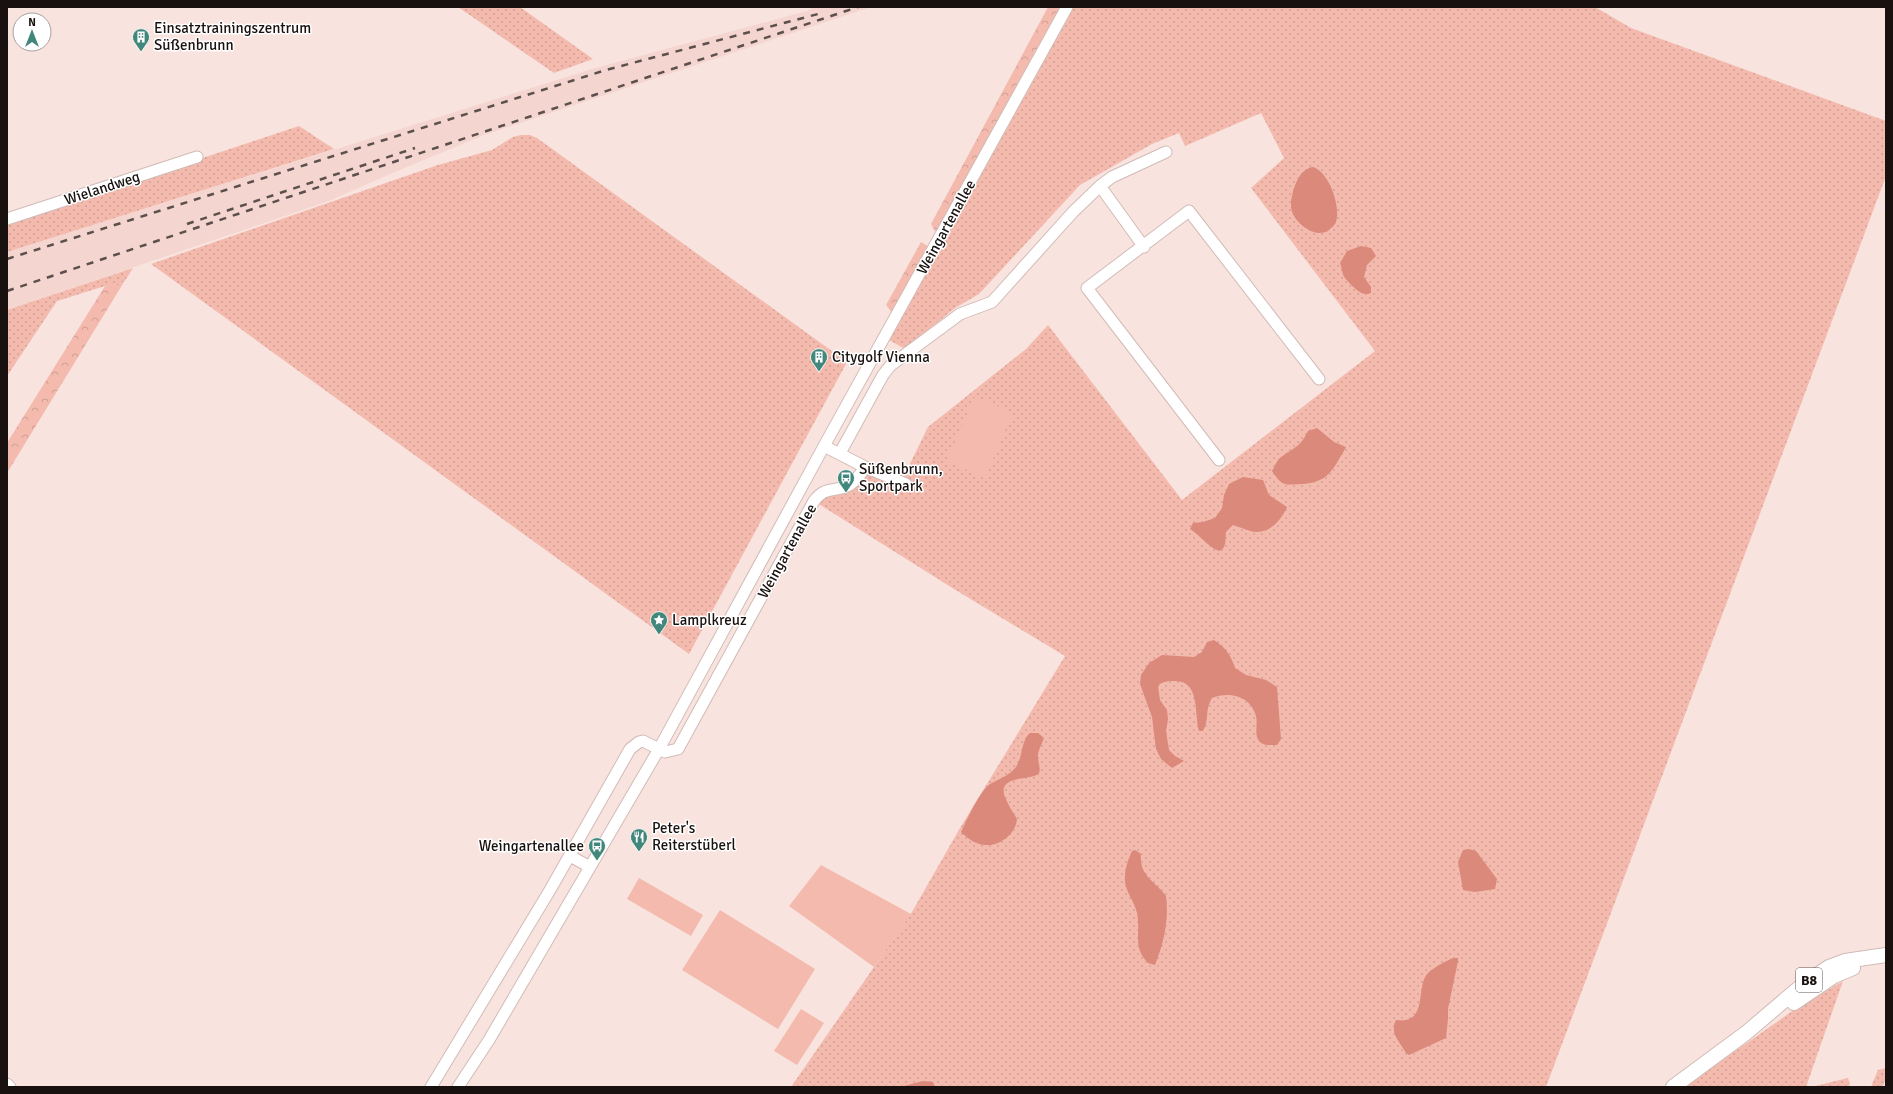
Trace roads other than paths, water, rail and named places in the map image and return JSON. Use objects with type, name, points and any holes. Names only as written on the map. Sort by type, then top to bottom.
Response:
[{"type":"main road","name":"B8","points":[[1673,1087],[1746,1032],[1806,982],[1829,967],[1845,961],[1886,955]]},
{"type":"main road","name":"B8","points":[[1746,1032],[1789,1007],[1814,988],[1847,970],[1867,966],[1886,965]]},
{"type":"street","name":"Weingartenallee","points":[[458,1087],[489,1040],[659,748],[824,446],[1068,7]]},
{"type":"street","points":[[840,453],[891,364],[960,314],[992,302],[1073,212],[1100,186],[1112,177],[1166,152]]},
{"type":"street","name":"Wielandweg","points":[[7,219],[197,157]]},
{"type":"street","points":[[1100,186],[1144,247]]},
{"type":"street","points":[[1219,460],[1087,288],[1144,247],[1189,211],[1319,379]]},
{"type":"street","points":[[824,446],[865,467],[906,484]]},
{"type":"street","name":"Weingartenallee","points":[[431,1087],[570,856],[630,749],[639,742],[643,741],[669,752],[678,749],[819,493],[849,484],[857,479],[865,467]]},
{"type":"street","points":[[698,675],[713,684]]},
{"type":"street","points":[[570,856],[590,867]]},
{"type":"street","points":[[7,1084],[10,1087]]},
{"type":"railway","points":[[7,291],[858,7]]},
{"type":"railway","points":[[7,259],[606,70],[818,14]]},
{"type":"railway","points":[[187,224],[415,148]]},
{"type":"place","name":"Einsatztrainingszentrum Süßenbrunn","points":[[141,52]]},
{"type":"place","name":"Citygolf Vienna","points":[[819,372]]},
{"type":"place","name":"Süßenbrunn, Sportpark","points":[[846,493]]},
{"type":"place","name":"Lamplkreuz","points":[[659,635]]},
{"type":"place","name":"Peter's Reiterstüberl","points":[[639,852]]},
{"type":"place","name":"Weingartenallee","points":[[597,861]]}]
